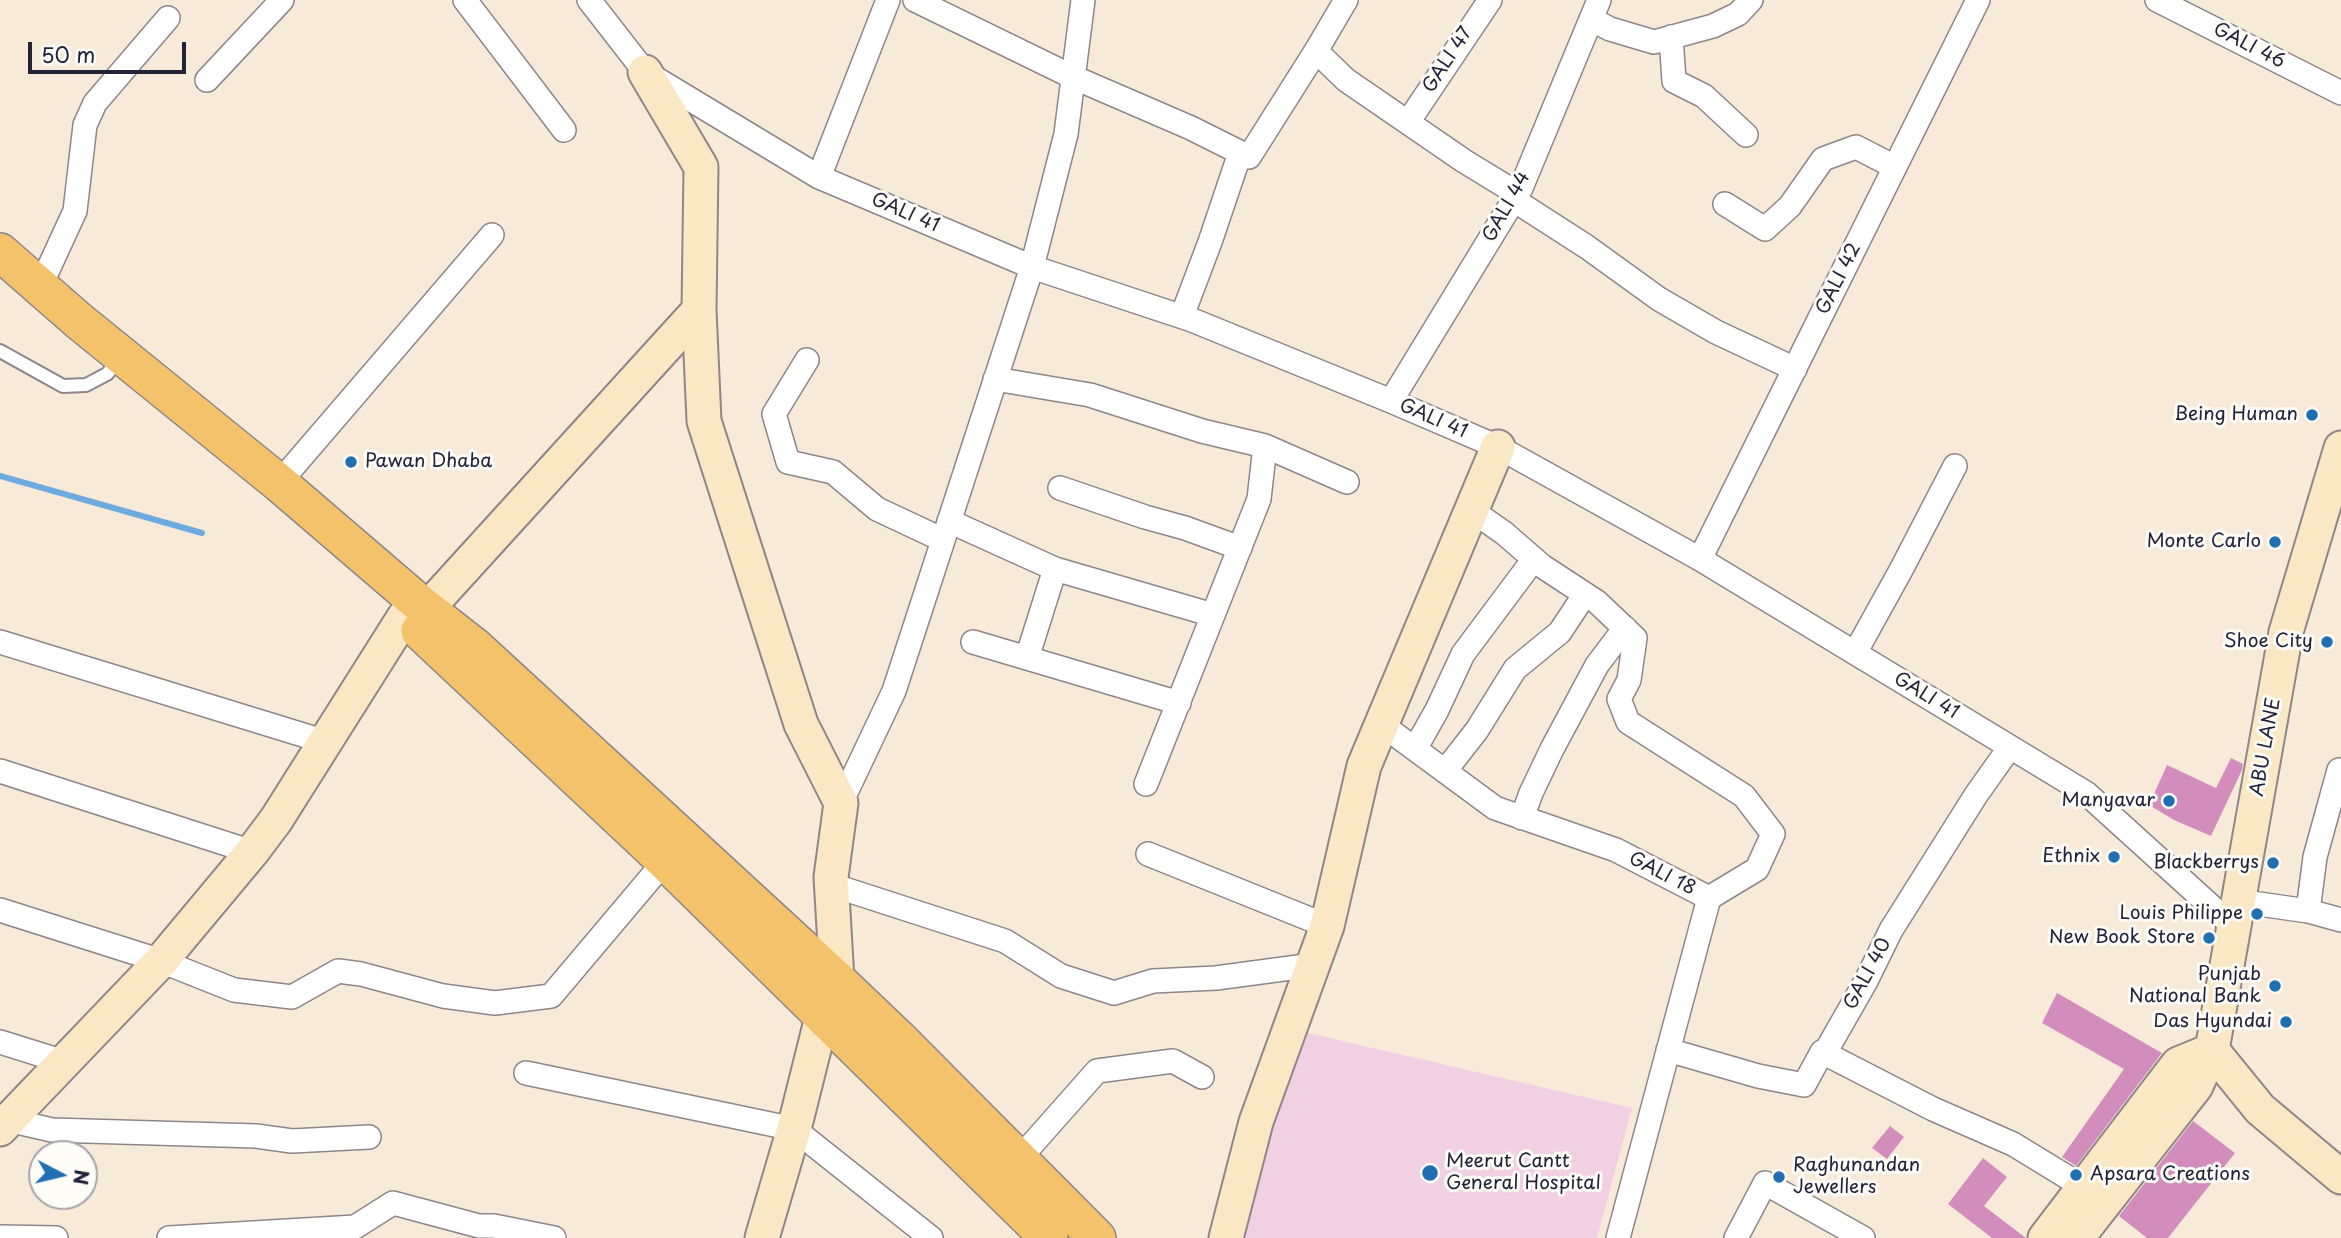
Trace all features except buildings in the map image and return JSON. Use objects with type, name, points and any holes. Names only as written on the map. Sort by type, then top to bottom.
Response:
[{"type":"main road","points":[[0,252],[40,287],[114,365],[415,613],[475,647],[837,980],[1097,1238]]},
{"type":"main road","points":[[0,281],[279,483],[415,613],[1049,1238]]},
{"type":"street","points":[[207,80],[282,0]]},
{"type":"street","points":[[465,0],[564,130]]},
{"type":"street","name":"GALI 41","points":[[589,0],[645,72],[819,177],[1032,267],[1182,316],[1498,447],[1700,559],[2086,793],[2236,914]]},
{"type":"street","points":[[819,177],[888,0]]},
{"type":"street","points":[[915,0],[1073,77],[1191,128],[1248,157],[1346,0]]},
{"type":"street","points":[[762,1238],[794,1129],[822,1017],[837,980],[832,885],[841,803],[894,691],[1032,267],[1066,134],[1083,0]]},
{"type":"street","name":"GALI 47","points":[[1408,122],[1490,0]]},
{"type":"street","points":[[1595,10],[1610,29],[1654,42],[1713,26],[1738,15],[1751,0]]},
{"type":"street","name":"GALI 42","points":[[1700,559],[1978,0]]},
{"type":"street","name":"GALI 46","points":[[2157,0],[2341,93]]},
{"type":"street","name":"GALI 44","points":[[1391,401],[1516,197],[1595,10]]},
{"type":"street","points":[[40,287],[75,211],[85,125],[94,103],[168,18]]},
{"type":"street","points":[[1671,37],[1674,81],[1704,96],[1746,135]]},
{"type":"street","points":[[1316,51],[1346,80],[1659,299],[1716,332],[1795,369]]},
{"type":"street","points":[[645,72],[701,167],[699,310],[704,421],[801,724],[841,803]]},
{"type":"street","points":[[1725,204],[1765,229],[1790,206],[1824,159],[1856,147],[1895,167]]},
{"type":"street","points":[[1182,316],[1240,153]]},
{"type":"street","points":[[279,483],[492,235]]},
{"type":"street","points":[[4,1125],[161,961],[252,852],[415,613],[699,310]]},
{"type":"street","points":[[807,360],[774,414],[788,462],[833,472],[877,509],[1055,569],[1213,615]]},
{"type":"street","points":[[995,379],[1090,395],[1202,431],[1265,446],[1347,482]]},
{"type":"street","points":[[1146,784],[1259,499],[1265,446]]},
{"type":"street","points":[[1226,1238],[1256,1122],[1327,926],[1364,766],[1498,447]]},
{"type":"street","name":"ABU LANE","points":[[2077,1238],[2196,1086],[2211,1050],[2286,632],[2341,448]]},
{"type":"street","points":[[1855,653],[1955,466]]},
{"type":"street","points":[[1060,488],[1240,548]]},
{"type":"street","points":[[1471,510],[1534,559],[1586,594],[1635,638],[1629,680],[1619,699],[1628,722],[1744,796],[1773,834],[1757,869],[1709,898]]},
{"type":"street","points":[[1415,749],[1463,654],[1534,559]]},
{"type":"street","points":[[1027,658],[1055,569]]},
{"type":"street","points":[[1445,771],[1477,730],[1515,669],[1560,632],[1586,594]]},
{"type":"street","points":[[1522,818],[1552,749],[1597,665],[1625,628]]},
{"type":"street","points":[[0,642],[327,742]]},
{"type":"street","points":[[972,642],[1179,703]]},
{"type":"street","name":"GALI 18","points":[[1381,724],[1495,808],[1616,850],[1709,898],[1618,1238]]},
{"type":"street","name":"GALI 40","points":[[1668,1050],[1758,1076],[1804,1084],[1822,1052],[1826,1052],[1891,930],[1976,795],[2010,747]]},
{"type":"street","points":[[2308,912],[2315,857],[2339,770],[2341,771]]},
{"type":"street","points":[[0,771],[252,852]]},
{"type":"street","points":[[1148,854],[1327,926]]},
{"type":"street","points":[[0,910],[161,961],[234,990],[292,997],[338,971],[361,974],[443,996],[495,1003],[551,996],[665,861]]},
{"type":"street","points":[[832,885],[1005,941],[1061,976],[1114,993],[1153,981],[1216,978],[1313,965]]},
{"type":"street","points":[[2236,914],[2308,912],[2341,920]]},
{"type":"street","points":[[0,1042],[64,1062]]},
{"type":"street","points":[[2045,1238],[2178,1064],[2211,1050],[2260,1109],[2341,1177]]},
{"type":"street","points":[[1822,1052],[1933,1109],[2013,1144],[2085,1188]]},
{"type":"street","points":[[1019,1159],[1097,1071],[1173,1061],[1202,1077]]},
{"type":"street","points":[[526,1073],[794,1129],[931,1238]]},
{"type":"street","points":[[4,1125],[52,1130],[257,1136],[292,1141],[369,1137]]},
{"type":"street","points":[[1736,1238],[1765,1183],[1863,1238]]},
{"type":"street","points":[[169,1238],[355,1227],[393,1203],[478,1232],[494,1226],[554,1238]]},
{"type":"street","points":[[0,1237],[56,1238]]},
{"type":"lane","points":[[0,351],[63,386],[86,385],[114,365]]},
{"type":"shaded area","name":"Meerut Cantt General Hospital","points":[[1295,1030],[1632,1108],[1597,1238],[1223,1238]]},
{"type":"waterway","points":[[0,476],[202,533]]},
{"type":"place","name":"Being Human","points":[[2312,415]]},
{"type":"place","name":"Pawan Dhaba","points":[[351,462]]},
{"type":"place","name":"Monte Carlo","points":[[2275,542]]},
{"type":"place","name":"Shoe City","points":[[2327,642]]},
{"type":"place","name":"Manyavar","points":[[2169,801]]},
{"type":"place","name":"Ethnix","points":[[2114,857]]},
{"type":"place","name":"Blackberrys","points":[[2273,863]]},
{"type":"place","name":"Louis Philippe","points":[[2257,914]]},
{"type":"place","name":"New Book Store","points":[[2209,938]]},
{"type":"place","name":"Punjab National Bank","points":[[2275,986]]},
{"type":"place","name":"Das Hyundai","points":[[2286,1022]]},
{"type":"place","name":"Meerut Cantt General Hospital","points":[[1430,1173]]},
{"type":"place","name":"Apsara Creations","points":[[2076,1175]]},
{"type":"place","name":"Raghunandan Jewellers","points":[[1779,1177]]}]
